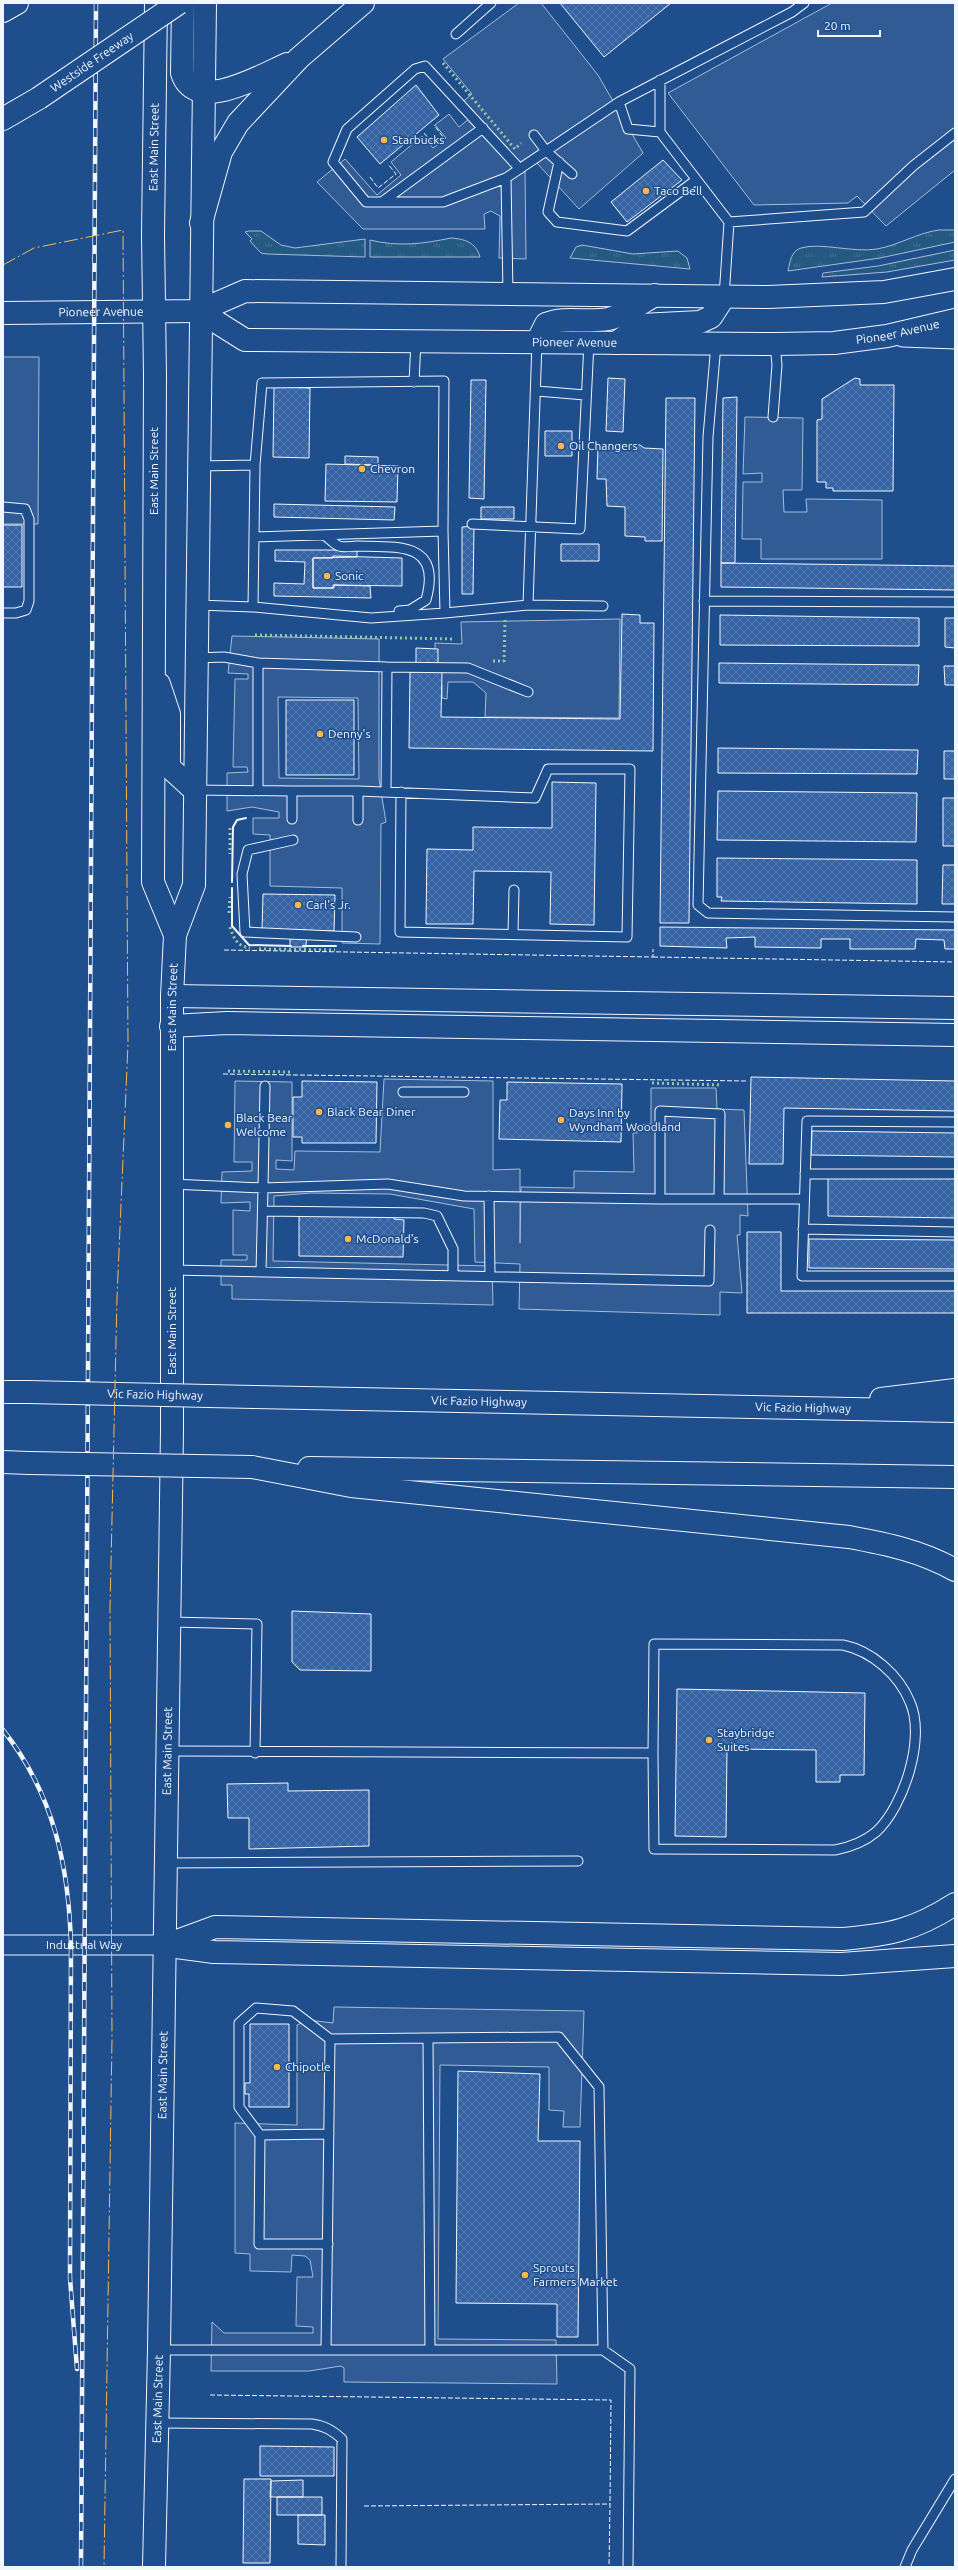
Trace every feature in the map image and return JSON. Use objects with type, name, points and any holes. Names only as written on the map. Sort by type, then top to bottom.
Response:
[{"type":"main road","points":[[3,11],[17,3]]},
{"type":"main road","name":"East Main Street","points":[[156,3],[153,664],[154,882],[174,935]]},
{"type":"main road","name":"Westside Freeway","points":[[3,119],[39,98],[179,3]]},
{"type":"main road","points":[[183,3],[182,73],[184,82],[190,88],[204,93],[227,89],[299,58]]},
{"type":"main road","name":"East Main Street","points":[[158,2567],[158,2423],[170,1622],[172,1270],[171,1026],[174,935],[194,885],[199,311],[205,3]]},
{"type":"main road","points":[[201,223],[228,136],[238,123],[299,58],[363,3]]},
{"type":"main road","name":"Pioneer Avenue","points":[[3,313],[199,311],[245,291],[508,293],[724,297],[821,296],[884,292],[955,279]]},
{"type":"main road","points":[[537,342],[546,324],[556,320],[608,319],[629,310],[655,295]]},
{"type":"main road","points":[[616,343],[641,325],[700,322],[711,317],[724,297]]},
{"type":"main road","name":"Pioneer Avenue","points":[[199,311],[245,340],[416,340],[716,344],[834,343],[887,336],[955,320]]},
{"type":"main road","points":[[153,664],[169,714],[169,767],[194,790]]},
{"type":"main road","points":[[172,996],[955,1008]]},
{"type":"main road","points":[[171,1026],[227,1023],[955,1035]]},
{"type":"main road","points":[[785,1409],[955,1390]]},
{"type":"main road","name":"Vic Fazio Highway","points":[[3,1392],[785,1409],[955,1411]]},
{"type":"main road","points":[[3,1462],[252,1467],[955,1476]]},
{"type":"main road","points":[[252,1467],[351,1486],[849,1538],[896,1545],[930,1556],[955,1570]]},
{"type":"main road","points":[[166,1945],[215,1927],[843,1939],[886,1935],[931,1919],[955,1904]]},
{"type":"main road","points":[[166,1945],[214,1952],[833,1964],[955,1956]]},
{"type":"street","points":[[887,336],[955,339]]},
{"type":"street","name":"Industrial Way","points":[[3,1946],[166,1945]]},
{"type":"lane","points":[[456,34],[491,3]]},
{"type":"lane","points":[[520,169],[433,72],[425,66],[415,69],[347,129],[333,162],[366,202],[443,202],[506,178],[520,169],[619,102],[792,12],[804,3]]},
{"type":"lane","points":[[660,80],[660,132],[729,222],[724,297]]},
{"type":"lane","points":[[619,102],[628,129],[660,132]]},
{"type":"lane","points":[[382,202],[483,128]]},
{"type":"lane","points":[[729,222],[864,212],[913,166],[955,133]]},
{"type":"lane","points":[[534,135],[546,151],[572,174]]},
{"type":"lane","points":[[559,162],[548,212],[556,222],[627,231],[696,180]]},
{"type":"lane","points":[[506,178],[508,293]]},
{"type":"lane","points":[[414,382],[416,340]]},
{"type":"lane","points":[[528,605],[537,391],[537,342]]},
{"type":"lane","points":[[472,524],[580,529],[585,395],[589,342]]},
{"type":"lane","points":[[716,344],[708,437],[698,905],[708,913],[955,917]]},
{"type":"lane","points":[[773,417],[777,364],[775,344]]},
{"type":"lane","points":[[252,607],[255,465],[262,383],[444,381],[443,531],[445,613]]},
{"type":"lane","points":[[537,391],[585,395]]},
{"type":"lane","points":[[198,466],[255,465]]},
{"type":"lane","points":[[3,507],[25,509],[29,519],[28,601],[26,610],[16,613],[3,613]]},
{"type":"lane","points":[[254,537],[443,531]]},
{"type":"lane","points":[[324,535],[340,546],[406,548],[425,558],[430,569],[430,586],[426,600],[410,610],[338,615]]},
{"type":"lane","points":[[704,601],[955,602]]},
{"type":"lane","points":[[196,605],[252,607],[371,618],[528,605],[603,606]]},
{"type":"lane","points":[[195,658],[224,658],[258,663],[387,668],[468,668],[528,692]]},
{"type":"lane","points":[[258,663],[258,791]]},
{"type":"lane","points":[[386,792],[387,668]]},
{"type":"lane","points":[[194,790],[401,792],[535,798],[548,769],[630,769],[627,937],[400,932],[401,792]]},
{"type":"lane","points":[[292,791],[292,819]]},
{"type":"lane","points":[[358,791],[358,820]]},
{"type":"lane","points":[[292,840],[248,850],[242,874],[245,932],[356,937]]},
{"type":"lane","points":[[513,934],[514,890]]},
{"type":"lane","points":[[262,1272],[265,1086]]},
{"type":"lane","points":[[403,1092],[464,1092]]},
{"type":"lane","points":[[660,1199],[660,1111],[720,1114],[719,1199]]},
{"type":"lane","points":[[955,1122],[807,1121],[803,1199],[802,1276],[955,1276]]},
{"type":"lane","points":[[805,1174],[955,1174]]},
{"type":"lane","points":[[171,1184],[263,1188],[388,1184],[464,1196],[660,1199],[803,1199]]},
{"type":"lane","points":[[488,1196],[490,1276]]},
{"type":"lane","points":[[262,1211],[424,1213],[437,1216],[453,1249],[453,1275]]},
{"type":"lane","points":[[803,1229],[955,1232]]},
{"type":"lane","points":[[172,1270],[709,1281],[710,1230]]},
{"type":"lane","points":[[170,1622],[257,1624],[255,1753]]},
{"type":"lane","points":[[654,1644],[843,1645],[856,1648],[876,1660],[896,1678],[911,1703],[915,1737],[912,1762],[902,1797],[890,1817],[876,1832],[855,1846],[835,1850],[654,1849],[654,1753],[654,1644]]},
{"type":"lane","points":[[168,1751],[255,1753],[654,1753]]},
{"type":"lane","points":[[167,1863],[578,1861]]},
{"type":"lane","points":[[328,2244],[259,2244],[260,2135],[239,2107],[239,2022],[256,2008],[292,2011],[330,2039],[559,2037],[599,2087],[603,2350]]},
{"type":"lane","points":[[428,2038],[430,2350]]},
{"type":"lane","points":[[326,2350],[330,2039]]},
{"type":"lane","points":[[260,2135],[329,2134]]},
{"type":"lane","points":[[159,2350],[603,2350],[630,2369],[628,2567]]},
{"type":"lane","points":[[158,2423],[312,2424],[325,2426],[335,2433],[342,2439],[340,2567]]},
{"type":"lane","points":[[905,2567],[912,2550],[955,2479]]},
{"type":"green space","points":[[939,230],[955,230],[955,242],[880,258],[788,271],[793,254],[801,248],[818,246],[858,250],[877,249]]},
{"type":"green space","points":[[261,231],[281,245],[295,248],[365,239],[365,257],[261,253],[250,241],[252,239],[245,232]]},
{"type":"green space","points":[[451,238],[469,242],[476,248],[480,257],[370,257],[370,240],[410,244]]},
{"type":"green space","points":[[582,245],[633,254],[678,251],[687,258],[690,269],[570,258],[576,247]]},
{"type":"green space","points":[[955,250],[955,260],[887,272],[822,277],[823,273],[878,266]]},
{"type":"shaded area","points":[[519,3],[541,3],[598,75],[643,153],[579,209],[536,162],[525,169],[526,259],[499,258],[500,216],[491,211],[484,214],[485,229],[363,229],[317,182],[345,159],[377,195],[401,175],[391,162],[422,136],[433,148],[446,138],[435,125],[449,114],[459,127],[470,118],[459,105],[472,94],[443,59]]},
{"type":"shaded area","points":[[832,3],[955,3],[955,170],[886,226],[857,196],[848,203],[754,205],[668,93]]},
{"type":"shaded area","points":[[3,357],[39,357],[38,524],[3,524]]},
{"type":"shaded area","points":[[745,417],[803,418],[802,490],[783,490],[784,512],[807,512],[806,499],[882,500],[882,559],[761,559],[761,539],[742,539],[743,482],[762,482],[762,473],[743,474]]},
{"type":"shaded area","points":[[620,619],[619,718],[485,717],[486,693],[473,682],[448,682],[447,699],[442,698],[442,685],[435,684],[435,643],[462,644],[461,622]]},
{"type":"shaded area","points":[[232,636],[379,639],[379,779],[386,822],[381,824],[380,944],[342,943],[342,888],[270,886],[270,835],[253,834],[253,818],[279,818],[279,812],[252,807],[227,811],[227,773],[248,772],[247,767],[233,767],[235,679],[248,679],[248,674],[228,673]],"holes":[[[278,697],[358,698],[359,779],[279,778]]]},
{"type":"shaded area","points":[[384,1079],[493,1081],[493,1170],[520,1169],[520,1243],[521,1187],[574,1188],[574,1171],[634,1172],[633,1133],[637,1133],[637,1125],[651,1124],[651,1088],[716,1088],[717,1109],[744,1110],[748,1216],[740,1215],[740,1235],[737,1235],[742,1293],[720,1292],[720,1315],[519,1309],[520,1264],[475,1262],[474,1209],[390,1194],[311,1193],[274,1196],[273,1261],[492,1266],[493,1305],[232,1299],[232,1285],[221,1285],[221,1260],[247,1260],[247,1255],[233,1255],[233,1210],[250,1211],[250,1202],[221,1203],[222,1172],[252,1171],[252,1162],[234,1162],[235,1081],[292,1082],[292,1161],[276,1160],[276,1169],[294,1170],[295,1151],[380,1152]]},
{"type":"shaded area","points":[[334,2007],[584,2011],[580,2127],[563,2127],[564,2111],[549,2110],[549,2067],[440,2065],[438,2339],[556,2340],[557,2384],[344,2382],[344,2368],[341,2366],[309,2371],[211,2371],[212,2322],[224,2333],[313,2333],[313,2327],[296,2326],[297,2277],[313,2277],[310,2260],[305,2256],[292,2255],[291,2272],[250,2271],[250,2254],[235,2253],[235,2123],[297,2125],[297,2025],[308,2020],[333,2023]]},
{"type":"building","points":[[560,3],[671,3],[604,57]]},
{"type":"building","points":[[416,85],[439,115],[380,164],[357,137]]},
{"type":"building","name":"Taco Bell","points":[[663,160],[682,180],[627,222],[611,202]]},
{"type":"building","points":[[608,378],[625,379],[623,432],[606,431]]},
{"type":"building","points":[[855,378],[860,379],[860,385],[894,385],[893,491],[833,491],[833,488],[826,488],[826,482],[817,482],[817,420],[822,419],[822,399]]},
{"type":"building","points":[[471,380],[486,380],[484,499],[469,498]]},
{"type":"building","points":[[274,387],[310,388],[309,458],[273,457]]},
{"type":"building","points":[[737,397],[735,563],[721,563],[723,398]]},
{"type":"building","points":[[666,398],[695,398],[689,923],[660,923]]},
{"type":"building","points":[[545,431],[572,431],[572,456],[545,456]]},
{"type":"building","points":[[598,445],[640,445],[644,448],[663,449],[662,541],[645,541],[645,537],[625,536],[625,507],[607,506],[606,479],[597,479]]},
{"type":"building","points":[[345,456],[378,457],[378,465],[345,464]]},
{"type":"building","points":[[326,464],[398,466],[397,502],[325,501]]},
{"type":"building","points":[[274,504],[395,507],[394,520],[274,517]]},
{"type":"building","points":[[481,507],[514,507],[514,519],[481,519]]},
{"type":"building","points":[[3,525],[22,525],[22,587],[3,587]]},
{"type":"building","points":[[474,526],[473,594],[462,594],[462,527]]},
{"type":"building","points":[[561,544],[599,544],[599,561],[561,561]]},
{"type":"building","points":[[275,550],[357,550],[357,557],[313,558],[313,588],[334,588],[334,585],[370,586],[371,598],[274,596],[274,583],[304,584],[305,562],[275,561]]},
{"type":"building","points":[[333,556],[402,558],[402,586],[333,585],[333,588],[313,588],[313,558],[333,558]]},
{"type":"building","points":[[721,563],[955,566],[955,590],[721,587]]},
{"type":"building","points":[[622,614],[640,615],[640,623],[654,623],[653,751],[409,748],[410,672],[416,672],[416,648],[438,649],[438,672],[442,672],[441,717],[620,719]]},
{"type":"building","points":[[720,615],[919,618],[919,646],[720,645]]},
{"type":"building","points":[[945,618],[955,618],[955,648],[945,647]]},
{"type":"building","points":[[719,663],[919,665],[918,685],[719,683]]},
{"type":"building","points":[[944,666],[955,666],[955,685],[945,685]]},
{"type":"building","points":[[286,700],[354,700],[354,775],[286,775]]},
{"type":"building","points":[[718,748],[918,750],[917,774],[718,773]]},
{"type":"building","points":[[944,751],[955,751],[955,779],[944,779]]},
{"type":"building","points":[[552,782],[596,783],[594,925],[550,924],[551,872],[474,871],[473,924],[426,924],[427,849],[473,850],[473,827],[552,828]]},
{"type":"building","points":[[718,791],[917,793],[916,842],[717,840]]},
{"type":"building","points":[[943,798],[955,798],[955,846],[943,846]]},
{"type":"building","points":[[717,858],[917,860],[917,904],[721,901],[722,897],[717,897]]},
{"type":"building","points":[[943,865],[955,865],[955,904],[942,904]]},
{"type":"building","points":[[263,894],[335,895],[334,931],[262,930]]},
{"type":"building","points":[[660,927],[955,930],[955,949],[945,949],[944,940],[916,939],[915,949],[850,949],[850,939],[821,939],[821,948],[755,947],[755,937],[726,938],[727,948],[660,946]]},
{"type":"building","points":[[290,930],[307,930],[306,947],[290,947]]},
{"type":"building","points":[[751,1077],[955,1081],[955,1111],[784,1108],[783,1164],[749,1164]]},
{"type":"building","points":[[302,1081],[377,1082],[376,1143],[302,1143],[302,1137],[293,1137],[293,1097],[302,1097]]},
{"type":"building","name":"Days Inn by Wyndham Woodland","points":[[507,1082],[622,1084],[621,1142],[499,1139],[500,1100],[507,1100]]},
{"type":"building","points":[[812,1131],[955,1133],[955,1157],[811,1155]]},
{"type":"building","points":[[828,1176],[955,1178],[955,1218],[828,1216]]},
{"type":"building","points":[[394,1210],[394,1219],[404,1220],[403,1257],[299,1256],[299,1215]]},
{"type":"building","points":[[747,1232],[781,1232],[781,1291],[955,1291],[955,1313],[747,1313]]},
{"type":"building","points":[[809,1239],[955,1240],[955,1269],[809,1268]]},
{"type":"building","points":[[292,1611],[371,1614],[371,1671],[300,1670],[292,1662]]},
{"type":"building","points":[[677,1689],[865,1693],[864,1775],[840,1775],[840,1782],[816,1782],[816,1750],[727,1749],[726,1837],[675,1836]]},
{"type":"building","points":[[288,1783],[288,1791],[369,1790],[369,1846],[249,1849],[249,1818],[228,1818],[227,1784]]},
{"type":"building","points":[[250,2024],[289,2024],[289,2107],[249,2107],[249,2094],[245,2094],[245,2083],[250,2083]]},
{"type":"building","points":[[458,2071],[540,2074],[538,2141],[580,2141],[578,2337],[557,2337],[557,2304],[456,2303]]},
{"type":"building","points":[[260,2446],[334,2447],[334,2476],[260,2476]]},
{"type":"building","points":[[244,2479],[271,2479],[270,2563],[243,2563]]},
{"type":"building","points":[[303,2480],[303,2497],[270,2497],[271,2481]]},
{"type":"building","points":[[277,2497],[322,2497],[322,2515],[277,2515]]},
{"type":"building","points":[[298,2515],[325,2515],[325,2545],[298,2544]]},
{"type":"railway","points":[[81,2567],[96,3]]},
{"type":"railway","points":[[3,1730],[20,1754],[35,1780],[46,1806],[55,1832],[67,1888],[71,1946],[70,2278],[77,2369]]},
{"type":"hedge","points":[[443,63],[515,149],[521,143]]},
{"type":"hedge","points":[[493,661],[504,661],[505,619]]},
{"type":"hedge","points":[[255,635],[454,639]]},
{"type":"hedge","points":[[230,828],[230,854]]},
{"type":"hedge","points":[[229,913],[230,897]]},
{"type":"hedge","points":[[230,927],[239,944],[250,948]]},
{"type":"hedge","points":[[259,949],[335,950]]},
{"type":"hedge","points":[[228,1071],[290,1072]]},
{"type":"hedge","points":[[652,1083],[722,1085]]},
{"type":"fence","points":[[424,133],[434,145],[443,137],[434,125]]},
{"type":"fence","points":[[370,177],[378,188],[396,174],[388,164]]},
{"type":"fence","points":[[224,950],[653,957],[653,949]]},
{"type":"fence","points":[[653,957],[955,962]]},
{"type":"fence","points":[[223,1074],[747,1081]]},
{"type":"fence","points":[[210,2395],[611,2400],[610,2504]]},
{"type":"fence","points":[[364,2506],[610,2504],[609,2567]]},
{"type":"wall","points":[[232,882],[233,827],[237,820],[246,818]]},
{"type":"wall","points":[[232,888],[232,926],[249,945],[291,946]]},
{"type":"wall","points":[[303,946],[336,946]]},
{"type":"power","points":[[3,265],[34,248],[123,230],[128,1044],[117,1297],[110,1608],[112,2038],[104,2567]]},
{"type":"place","name":"Starbucks","points":[[384,140]]},
{"type":"place","name":"Taco Bell","points":[[646,191]]},
{"type":"place","name":"Oil Changers","points":[[561,446]]},
{"type":"place","name":"Chevron","points":[[362,469]]},
{"type":"place","name":"Sonic","points":[[327,576]]},
{"type":"place","name":"Denny's","points":[[320,734]]},
{"type":"place","name":"Carl's Jr.","points":[[298,905]]},
{"type":"place","name":"Black Bear Diner","points":[[319,1112]]},
{"type":"place","name":"Days Inn by Wyndham Woodland","points":[[561,1120]]},
{"type":"place","name":"Black Bear Welcome","points":[[228,1125]]},
{"type":"place","name":"McDonald's","points":[[348,1239]]},
{"type":"place","name":"Staybridge Suites","points":[[709,1740]]},
{"type":"place","name":"Chipotle","points":[[277,2067]]},
{"type":"place","name":"Sprouts Farmers Market","points":[[525,2275]]}]
